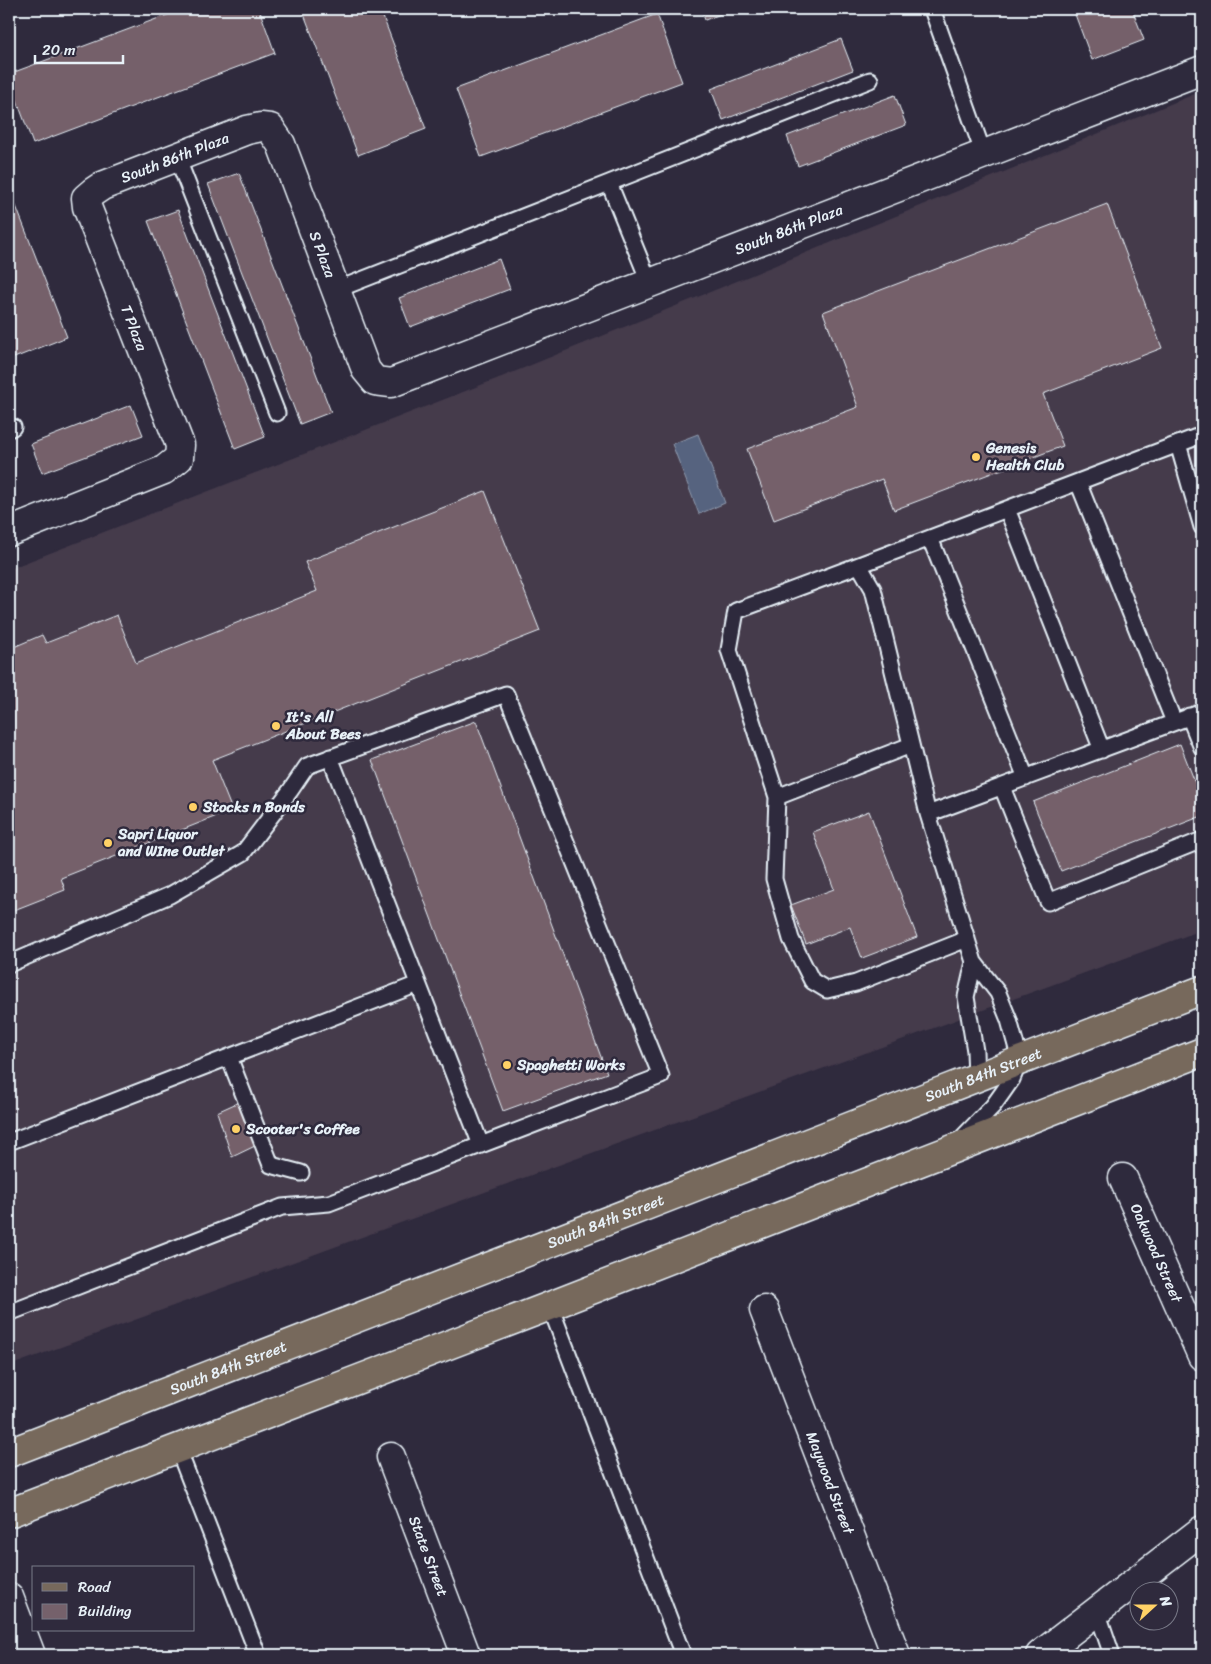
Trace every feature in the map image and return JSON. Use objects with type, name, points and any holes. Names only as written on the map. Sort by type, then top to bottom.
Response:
[{"type":"main road","name":"South 84th Street","points":[[9,1452],[1202,990]]},
{"type":"main road","points":[[9,1513],[550,1306],[1202,1052]]},
{"type":"street","name":"South 86th Plaza","points":[[375,381],[391,383],[1202,70]]},
{"type":"street","name":"South 86th Plaza","points":[[86,198],[102,186],[247,130],[261,127],[270,128]]},
{"type":"street","name":"S Plaza","points":[[270,128],[281,144],[366,370],[375,381]]},
{"type":"street","name":"T Plaza","points":[[9,532],[164,470],[178,458],[180,445],[87,207],[86,198]]},
{"type":"street","name":"Oakwood Street","points":[[1123,1178],[1202,1356]]},
{"type":"street","name":"Maywood Street","points":[[764,1310],[896,1655]]},
{"type":"street","name":"State Street","points":[[391,1457],[466,1655]]},
{"type":"street","points":[[1040,1655],[1202,1530]]},
{"type":"street","points":[[9,1597],[31,1655]]},
{"type":"lane","points":[[932,9],[984,155]]},
{"type":"lane","points":[[336,290],[870,80]]},
{"type":"lane","points":[[177,157],[277,413]]},
{"type":"lane","points":[[609,183],[650,284]]},
{"type":"lane","points":[[967,939],[856,984],[827,990],[812,982],[791,939],[774,879],[777,797],[729,650],[736,611],[1202,435]]},
{"type":"lane","points":[[1178,444],[1202,527]]},
{"type":"lane","points":[[1078,482],[1174,722]]},
{"type":"lane","points":[[1007,509],[1102,750]]},
{"type":"lane","points":[[930,538],[1026,778]]},
{"type":"lane","points":[[859,565],[873,589],[928,814],[974,962],[998,993],[1009,1020],[1020,1060],[1012,1079],[993,1106],[950,1150]]},
{"type":"lane","points":[[9,964],[170,895],[243,853],[307,766],[506,694],[661,1076],[328,1203],[282,1207],[9,1312]]},
{"type":"lane","points":[[928,814],[1196,714],[1202,748]]},
{"type":"lane","points":[[777,797],[911,745]]},
{"type":"lane","points":[[330,757],[481,1145]]},
{"type":"lane","points":[[1002,787],[1048,902],[1202,840]]},
{"type":"lane","points":[[974,962],[966,997],[975,1051],[976,1079]]},
{"type":"lane","points":[[9,1142],[418,984]]},
{"type":"lane","points":[[229,1057],[271,1165],[301,1173]]},
{"type":"lane","points":[[550,1306],[683,1655]]},
{"type":"lane","points":[[178,1448],[258,1655]]},
{"type":"lane","points":[[1097,1611],[1112,1655]]},
{"type":"shaded area","points":[[1202,91],[1202,930],[9,1366],[9,569],[504,376]]},
{"type":"water","points":[[698,434],[725,503],[699,514],[672,444]]},
{"type":"building","points":[[183,9],[259,9],[275,53],[33,144],[9,79],[9,74]]},
{"type":"building","points":[[302,9],[380,9],[426,129],[358,155]]},
{"type":"building","points":[[701,9],[734,9],[705,20]]},
{"type":"building","points":[[1073,9],[1132,9],[1144,40],[1092,60]]},
{"type":"building","points":[[657,14],[682,82],[481,157],[456,89]]},
{"type":"building","points":[[841,39],[853,70],[723,120],[711,89]]},
{"type":"building","points":[[895,95],[906,125],[798,166],[787,136]]},
{"type":"building","points":[[239,173],[331,412],[300,424],[208,184]]},
{"type":"building","points":[[9,188],[67,337],[9,360]]},
{"type":"building","points":[[1107,204],[1162,348],[1043,394],[1063,446],[894,510],[882,479],[774,520],[747,449],[858,407],[823,312]]},
{"type":"building","points":[[178,210],[265,437],[235,449],[148,221]]},
{"type":"building","points":[[499,259],[510,289],[410,327],[399,298]]},
{"type":"building","points":[[131,405],[143,435],[42,473],[31,444]]},
{"type":"building","points":[[485,491],[540,631],[212,760],[232,810],[61,878],[65,890],[9,912],[9,649],[42,635],[46,643],[117,615],[136,663],[317,591],[305,562]]},
{"type":"building","points":[[476,721],[607,1073],[503,1111],[372,760]]},
{"type":"building","points":[[1180,744],[1202,800],[1202,816],[1061,871],[1033,802]]},
{"type":"building","points":[[869,811],[917,937],[862,958],[850,927],[806,944],[791,905],[834,889],[813,832]]},
{"type":"building","name":"Scooter's Coffee","points":[[239,1102],[255,1146],[232,1157],[217,1112]]},
{"type":"place","name":"Genesis Health Club","points":[[976,457]]},
{"type":"place","name":"It's All About Bees","points":[[276,726]]},
{"type":"place","name":"Stocks n Bonds","points":[[193,807]]},
{"type":"place","name":"Sapri Liquor and WIne Outlet","points":[[108,843]]},
{"type":"place","name":"Spaghetti Works","points":[[507,1065]]},
{"type":"place","name":"Scooter's Coffee","points":[[236,1129]]}]
